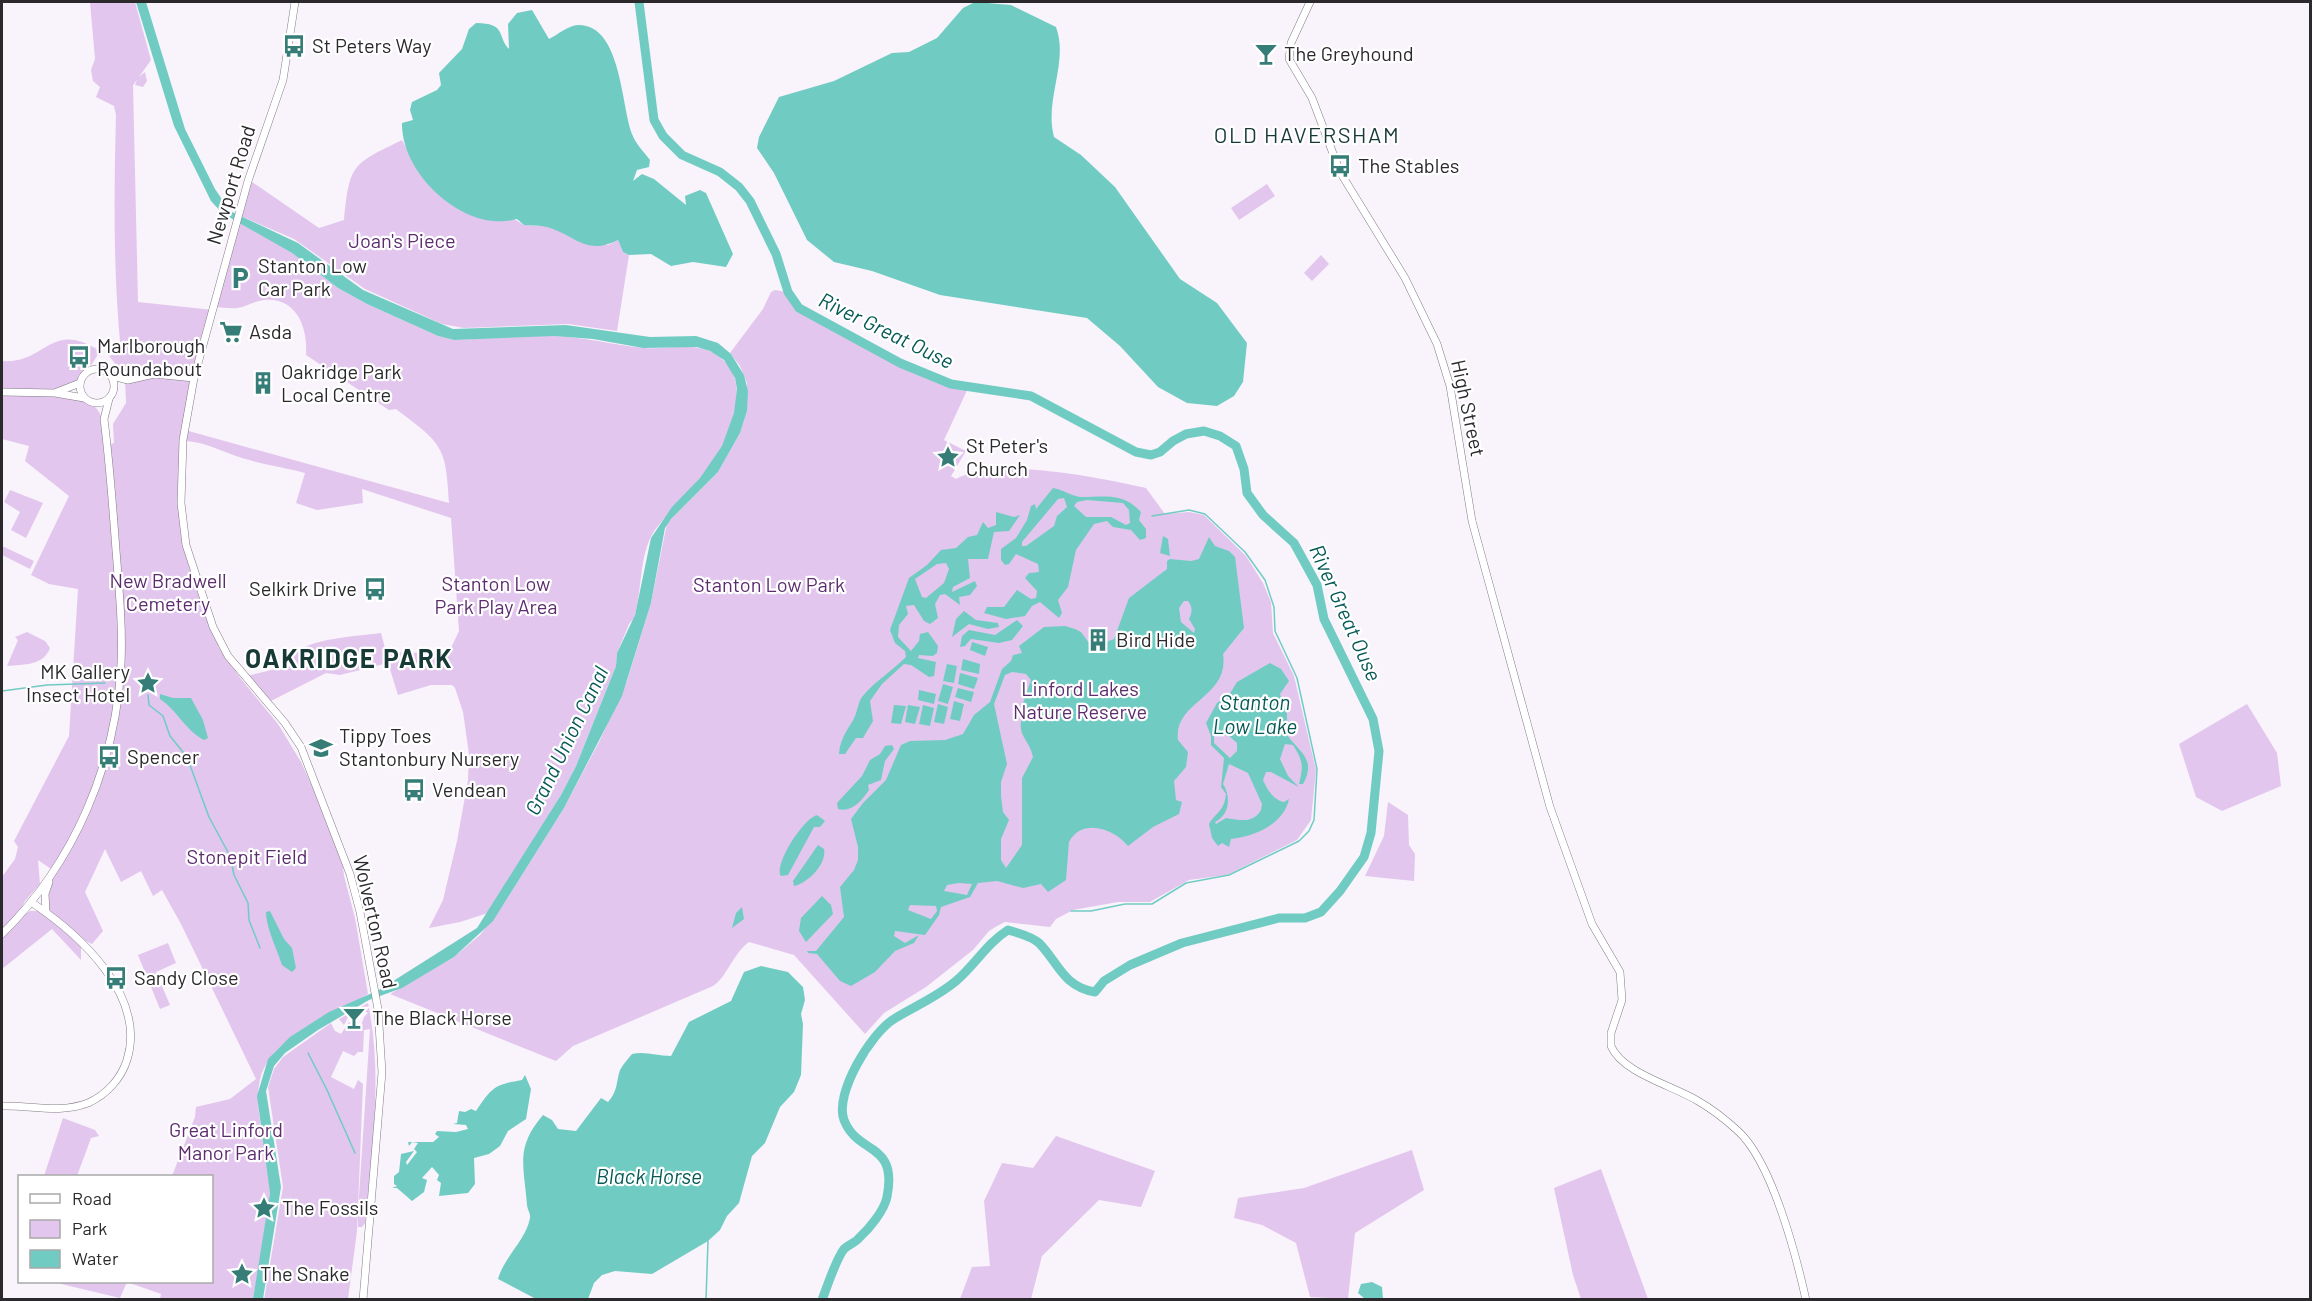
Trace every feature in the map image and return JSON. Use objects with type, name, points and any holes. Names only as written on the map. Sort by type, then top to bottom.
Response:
[{"type":"street","name":"Newport Road","points":[[194,378],[235,226],[285,72],[296,2]]},
{"type":"street","name":"High Street","points":[[1310,2],[1291,43],[1289,59],[1312,98],[1340,172],[1405,278],[1437,344],[1450,386],[1472,521],[1550,807],[1592,924],[1620,972],[1622,1000],[1611,1034],[1613,1051],[1626,1065],[1698,1101],[1740,1132],[1756,1152],[1772,1189],[1806,1299]]},
{"type":"street","points":[[55,393],[80,383],[86,373],[93,369],[104,370],[112,376],[129,379],[168,374],[194,378]]},
{"type":"street","points":[[112,376],[114,390]]},
{"type":"street","name":"Wolverton Road","points":[[194,378],[183,440],[181,503],[186,544],[213,627],[228,656],[285,723],[301,747],[350,874],[374,985],[381,1042],[381,1101],[363,1299]]},
{"type":"street","points":[[2,934],[52,874],[79,828],[95,792],[112,729],[121,666],[121,618],[104,418],[114,390],[129,379]]},
{"type":"street","points":[[80,383],[84,398]]},
{"type":"street","points":[[2,392],[55,393],[84,398],[93,403],[104,418]]},
{"type":"street","points":[[93,403],[109,399]]},
{"type":"street","points":[[46,912],[45,894],[52,874]]},
{"type":"street","points":[[2,1106],[58,1110],[88,1102],[113,1085],[124,1068],[129,1052],[130,1026],[115,986],[97,959],[46,912],[31,902]]},
{"type":"green space","points":[[90,2],[135,2],[151,60],[139,77],[145,72],[147,81],[143,87],[135,85],[137,80],[133,85],[138,302],[213,310],[185,430],[449,503],[446,469],[439,447],[423,430],[396,409],[389,410],[306,355],[302,325],[292,309],[275,300],[264,300],[237,308],[214,307],[235,226],[242,223],[292,253],[338,288],[367,304],[438,336],[454,340],[554,336],[644,348],[695,348],[705,350],[723,360],[730,368],[736,386],[734,417],[721,449],[705,472],[658,526],[647,546],[634,618],[629,624],[617,653],[616,666],[576,766],[561,795],[488,913],[460,922],[429,928],[443,900],[468,780],[469,754],[463,712],[455,688],[452,685],[431,685],[398,695],[388,663],[340,675],[326,673],[267,703],[243,677],[292,665],[290,656],[299,650],[321,641],[346,637],[381,633],[386,652],[423,653],[450,650],[459,631],[451,518],[362,489],[363,503],[317,510],[296,503],[305,473],[235,456],[198,443],[183,441],[181,536],[193,581],[219,648],[278,724],[301,762],[341,849],[344,876],[355,918],[368,994],[295,1035],[275,1052],[265,1067],[259,1083],[258,1101],[270,1190],[266,1231],[253,1299],[160,1299],[161,1294],[129,1283],[213,1283],[213,1175],[172,1175],[195,1117],[196,1107],[230,1099],[256,1079],[181,924],[162,890],[153,896],[141,871],[121,882],[105,849],[85,892],[103,931],[92,944],[71,934],[81,947],[81,960],[52,929],[2,969],[2,877],[15,859],[18,847],[14,841],[69,736],[78,589],[49,584],[31,575],[69,496],[25,461],[29,446],[2,439],[2,361],[17,360],[59,341],[70,339],[83,342],[100,351],[80,383],[57,392],[80,398],[95,406],[103,421],[107,445],[114,443],[113,424],[126,403],[125,380],[137,378],[136,371],[120,369],[109,356],[121,352],[115,263],[116,115],[114,106],[96,97],[100,87],[93,81],[91,70],[95,59]],"holes":[[[38,860],[54,871],[44,903],[45,911],[30,911],[15,920],[25,901],[40,884]]]},
{"type":"green space","name":"Joan's Piece","points":[[402,140],[412,159],[524,225],[545,226],[608,245],[618,240],[623,252],[629,255],[617,331],[568,324],[464,328],[442,324],[365,289],[294,239],[241,216],[240,210],[252,182],[319,228],[344,220],[348,187],[356,168],[372,155]]},
{"type":"green space","points":[[1267,184],[1275,196],[1239,220],[1231,208]]},
{"type":"green space","points":[[1321,255],[1329,264],[1312,281],[1304,273]]},
{"type":"green space","points":[[775,290],[786,292],[791,300],[806,313],[924,373],[969,386],[944,440],[966,451],[951,476],[956,479],[973,472],[1021,469],[1104,479],[1146,488],[1165,514],[1189,512],[1204,515],[1246,556],[1263,583],[1271,602],[1273,633],[1294,676],[1316,770],[1311,820],[1297,840],[1227,875],[1189,880],[1150,902],[1118,902],[1073,910],[1056,919],[1050,927],[1005,922],[989,931],[973,950],[926,987],[884,1013],[865,1034],[794,955],[749,942],[713,986],[573,1046],[556,1061],[390,994],[454,957],[480,935],[505,902],[564,808],[599,742],[627,681],[651,603],[667,523],[718,472],[740,433],[747,411],[747,383],[740,366],[730,353],[763,309],[771,292]]},
{"type":"green space","points":[[10,490],[43,503],[26,538],[11,530],[20,512],[4,502]]},
{"type":"green space","points":[[2,546],[34,561],[30,569],[2,555]]},
{"type":"green space","points":[[27,632],[45,641],[50,648],[47,654],[33,663],[7,666],[18,640],[15,637]]},
{"type":"green space","points":[[2247,704],[2277,753],[2281,786],[2222,811],[2196,797],[2179,744]]},
{"type":"green space","points":[[1388,802],[1408,815],[1409,845],[1415,854],[1414,881],[1365,876],[1384,836]]},
{"type":"green space","points":[[168,943],[176,963],[156,972],[170,1005],[160,1009],[138,955]]},
{"type":"green space","points":[[368,1003],[375,1058],[375,1113],[365,1223],[362,1227],[358,1227],[358,1211],[370,1029],[364,1030],[363,1052],[358,1052],[354,1056],[343,1051],[331,1077],[354,1089],[358,1080],[363,1084],[357,1231],[348,1299],[264,1300],[283,1187],[268,1087],[274,1069],[283,1057],[331,1023],[335,1031],[341,1034],[349,1022],[360,1029],[368,1013],[363,1010],[358,1014],[350,1013],[344,1025],[339,1019]]},
{"type":"green space","points":[[63,1118],[95,1130],[99,1136],[91,1138],[77,1175],[44,1175]]},
{"type":"green space","points":[[1056,1136],[1155,1171],[1141,1207],[1099,1200],[1042,1256],[1031,1299],[960,1299],[972,1267],[990,1266],[984,1201],[1002,1163],[1033,1168]]},
{"type":"green space","points":[[1412,1150],[1424,1190],[1355,1233],[1348,1299],[1310,1297],[1296,1243],[1262,1225],[1234,1218],[1238,1198],[1304,1188]]},
{"type":"green space","points":[[1601,1169],[1648,1299],[1581,1299],[1573,1275],[1554,1188]]},
{"type":"green space","points":[[57,1283],[127,1283],[120,1298]]},
{"type":"water","points":[[136,2],[146,2],[185,129],[215,189],[230,211],[298,243],[363,290],[453,329],[566,325],[650,337],[696,336],[718,343],[731,354],[744,375],[748,391],[747,411],[740,433],[718,472],[671,519],[665,528],[651,603],[622,696],[564,808],[493,921],[454,957],[402,988],[369,1000],[318,1030],[285,1053],[274,1066],[266,1091],[281,1187],[263,1299],[253,1299],[270,1193],[257,1096],[268,1059],[290,1037],[329,1012],[379,990],[477,928],[561,795],[576,766],[616,666],[617,653],[635,615],[651,538],[672,507],[700,478],[722,446],[734,413],[737,389],[735,378],[724,360],[710,351],[697,347],[643,348],[593,339],[554,336],[454,340],[438,336],[367,304],[338,288],[292,253],[222,213],[211,201],[174,126]]},
{"type":"water","points":[[975,2],[1011,5],[1056,27],[1060,54],[1052,109],[1054,137],[1081,155],[1115,187],[1180,279],[1217,303],[1247,343],[1243,382],[1234,396],[1217,406],[1187,403],[1158,387],[1120,346],[1087,318],[940,295],[872,271],[834,262],[807,240],[774,173],[757,148],[759,137],[779,97],[834,81],[892,53],[909,52],[937,38],[963,8]]},
{"type":"water","points":[[532,10],[549,39],[574,25],[592,28],[603,37],[617,68],[632,134],[650,160],[649,167],[637,170],[633,181],[642,174],[654,179],[686,205],[685,196],[700,190],[706,193],[733,254],[726,267],[693,262],[671,266],[651,254],[629,255],[623,252],[618,240],[598,246],[589,245],[547,227],[524,225],[517,219],[497,221],[477,218],[458,209],[424,180],[412,162],[405,143],[402,123],[413,120],[410,110],[412,102],[437,90],[441,85],[439,73],[462,49],[469,29],[476,23],[493,25],[497,28],[509,49],[508,24],[517,13]]},
{"type":"water","points":[[1053,488],[1080,497],[1120,498],[1141,512],[1139,520],[1146,529],[1146,538],[1140,540],[1131,530],[1113,527],[1107,521],[1094,524],[1076,550],[1068,587],[1058,600],[1062,613],[1059,618],[1040,602],[1032,606],[1025,616],[1006,619],[984,613],[987,607],[1004,607],[1017,590],[1031,599],[1036,598],[1037,591],[1025,578],[1029,573],[1039,572],[1038,564],[1016,554],[1009,564],[1005,565],[1001,560],[1001,549],[1016,538],[1027,520],[1031,506],[1035,504],[1036,509]],"holes":[[[1064,498],[1067,507],[1057,516],[1054,526],[1026,546],[1022,546],[1022,542],[1058,499]],[[1087,500],[1123,503],[1129,510],[1130,523],[1126,525],[1111,517],[1086,517],[1074,506],[1077,502]]]},
{"type":"water","points":[[996,512],[1014,517],[1020,515],[1009,531],[994,532],[988,559],[968,559],[970,578],[953,587],[952,592],[975,581],[977,586],[970,595],[959,597],[960,605],[945,594],[940,595],[935,604],[938,618],[930,624],[924,621],[914,605],[906,606],[908,614],[899,625],[898,637],[911,651],[919,641],[920,634],[928,632],[938,646],[937,653],[933,656],[919,655],[918,658],[936,662],[934,676],[929,677],[911,665],[904,664],[882,684],[870,701],[873,721],[863,738],[856,738],[845,754],[839,754],[842,741],[854,719],[862,697],[906,657],[905,651],[895,643],[890,630],[909,578],[927,565],[941,550],[956,548],[968,537],[977,535],[983,522],[988,528],[996,525]],"holes":[[[946,563],[949,569],[944,583],[926,598],[922,597],[915,579],[937,564]]]},
{"type":"water","points":[[1163,536],[1168,539],[1170,556],[1160,553]]},
{"type":"water","points":[[1209,537],[1215,546],[1229,551],[1235,557],[1244,628],[1223,654],[1223,669],[1218,681],[1184,716],[1179,727],[1178,740],[1188,752],[1186,767],[1174,781],[1176,800],[1182,802],[1179,814],[1153,827],[1128,846],[1115,835],[1098,828],[1082,830],[1075,834],[1069,842],[1066,880],[1048,892],[1041,884],[1023,888],[997,881],[978,883],[970,897],[941,907],[939,915],[925,935],[895,931],[894,936],[905,943],[919,935],[914,943],[895,951],[875,972],[851,986],[840,981],[817,954],[808,953],[807,951],[816,951],[844,917],[840,887],[854,870],[858,860],[858,847],[851,819],[886,780],[901,745],[910,741],[945,740],[963,734],[974,715],[990,702],[1002,669],[1011,661],[1013,655],[1022,653],[1019,646],[1044,627],[1065,626],[1075,629],[1081,632],[1089,643],[1101,644],[1114,639],[1129,598],[1167,569],[1167,561],[1170,559],[1191,561],[1199,559]],"holes":[[[1184,601],[1190,603],[1192,610],[1189,619],[1195,629],[1194,633],[1181,622],[1179,608]],[[1012,672],[1026,674],[1031,680],[1023,703],[1025,711],[1021,731],[1033,757],[1022,778],[1022,845],[1006,868],[1001,860],[1001,839],[1009,820],[1003,812],[1001,782],[1007,764],[994,704],[1005,675]],[[959,883],[972,884],[967,895],[944,891],[947,885]],[[910,905],[936,906],[937,911],[931,919],[908,910]]]},
{"type":"water","points":[[964,611],[976,620],[998,623],[999,627],[988,629],[969,624],[952,637],[956,619]]},
{"type":"water","points":[[1017,620],[1023,626],[1012,640],[999,643],[971,639],[965,646],[960,647],[962,636],[969,630],[995,635]]},
{"type":"water","points":[[972,642],[988,647],[985,656],[970,650]]},
{"type":"water","points":[[963,659],[980,664],[979,674],[961,670]]},
{"type":"water","name":"Stanton Low Lake","points":[[1270,663],[1281,669],[1289,681],[1280,694],[1287,714],[1287,735],[1305,756],[1308,768],[1303,784],[1299,784],[1301,760],[1293,745],[1285,744],[1280,759],[1288,776],[1299,787],[1271,772],[1266,772],[1263,780],[1266,787],[1280,801],[1284,802],[1289,799],[1286,808],[1281,816],[1267,828],[1231,839],[1229,847],[1222,843],[1218,846],[1212,838],[1209,824],[1222,808],[1226,794],[1221,787],[1224,758],[1211,745],[1211,736],[1206,723],[1217,703],[1229,695],[1237,682]],"holes":[[[1217,734],[1229,736],[1237,743],[1237,751],[1230,758],[1214,743],[1214,736]],[[1229,764],[1248,773],[1262,804],[1261,810],[1250,819],[1226,818],[1216,824],[1215,822],[1224,815],[1228,805],[1223,784]]]},
{"type":"water","points":[[947,664],[957,666],[954,683],[943,681]]},
{"type":"water","points":[[960,673],[978,678],[974,689],[958,684]]},
{"type":"water","points":[[943,684],[953,687],[948,704],[938,701]]},
{"type":"water","points":[[958,688],[974,692],[971,702],[955,697]]},
{"type":"water","points":[[919,690],[936,694],[934,704],[918,700]]},
{"type":"water","points":[[160,694],[173,698],[191,698],[203,720],[208,738],[204,740],[197,736],[160,699]]},
{"type":"water","points":[[954,701],[964,704],[960,721],[950,719]]},
{"type":"water","points":[[938,704],[948,707],[944,724],[934,722]]},
{"type":"water","points":[[894,705],[906,706],[901,724],[891,723]]},
{"type":"water","points":[[908,705],[920,707],[915,724],[905,722]]},
{"type":"water","points":[[923,705],[934,708],[930,726],[919,724]]},
{"type":"water","points":[[892,745],[894,749],[885,761],[881,780],[868,785],[869,790],[852,808],[838,809],[837,803],[862,776],[870,760],[880,754],[885,746]]},
{"type":"water","points":[[817,815],[825,821],[820,827],[814,827],[788,875],[781,876],[782,862],[791,842],[804,825]]},
{"type":"water","points":[[818,845],[824,849],[820,867],[805,881],[794,886],[793,881]]},
{"type":"water","points":[[822,896],[831,905],[833,914],[806,942],[799,931],[801,918]]},
{"type":"water","points":[[742,907],[744,919],[732,928],[736,913]]},
{"type":"water","points":[[270,911],[284,939],[292,948],[296,968],[292,972],[282,965],[272,939],[266,912]]},
{"type":"water","name":"Black Horse","points":[[761,966],[788,972],[803,987],[805,1000],[801,1014],[803,1024],[801,1075],[794,1092],[780,1107],[765,1143],[752,1156],[739,1203],[727,1216],[720,1230],[708,1241],[652,1274],[615,1271],[602,1275],[594,1283],[588,1299],[536,1299],[498,1279],[528,1226],[530,1215],[523,1157],[528,1137],[543,1115],[552,1120],[558,1129],[576,1131],[601,1098],[608,1102],[611,1098],[620,1070],[632,1054],[671,1056],[689,1022],[731,1001],[744,972]]},
{"type":"water","points":[[525,1075],[531,1089],[526,1119],[508,1131],[500,1146],[489,1154],[474,1158],[475,1184],[468,1193],[439,1196],[441,1183],[437,1180],[439,1175],[432,1167],[422,1178],[427,1180],[424,1192],[412,1201],[397,1188],[392,1188],[397,1186],[394,1184],[394,1176],[399,1172],[401,1154],[414,1151],[406,1162],[407,1165],[417,1152],[414,1149],[418,1143],[412,1142],[433,1142],[439,1137],[435,1134],[437,1131],[456,1132],[468,1129],[466,1125],[453,1124],[457,1123],[459,1111],[465,1112],[471,1109],[476,1111],[494,1089],[522,1080]]},
{"type":"water","points":[[1372,1282],[1382,1287],[1383,1299],[1365,1299],[1358,1293],[1361,1284]]},
{"type":"waterway","name":"River Great Ouse","points":[[639,2],[654,120],[663,136],[682,155],[720,172],[739,187],[750,201],[776,254],[788,292],[799,308],[900,363],[951,384],[1031,396],[1136,452],[1151,455],[1160,452],[1186,434],[1204,431],[1220,436],[1236,446],[1244,469],[1247,493],[1263,515],[1294,543],[1317,585],[1324,619],[1373,719],[1379,751],[1371,833],[1364,857],[1340,891],[1321,912],[1305,918],[1279,918],[1182,943],[1130,965],[1104,981],[1095,992],[1075,985],[1068,979],[1039,943],[1008,930],[994,941],[949,987],[885,1026],[865,1050],[849,1080],[842,1109],[844,1120],[850,1131],[875,1151],[887,1166],[889,1179],[887,1197],[883,1208],[871,1225],[841,1254],[822,1300]]},
{"type":"waterway","points":[[1071,911],[1091,911],[1125,904],[1152,904],[1186,883],[1229,875],[1299,841],[1309,831],[1314,820],[1317,769],[1297,678],[1275,631],[1274,607],[1265,580],[1245,552],[1205,514],[1189,510],[1152,516]]},
{"type":"waterway","points":[[2,691],[47,685],[105,683]]},
{"type":"waterway","points":[[148,695],[149,705],[163,716],[170,736],[187,757],[209,817],[230,856],[234,875],[248,903],[249,920],[260,948]]},
{"type":"waterway","points":[[308,1053],[355,1153]]},
{"type":"waterway","points":[[706,1300],[708,1241]]},
{"type":"place","name":"St Peters Way","points":[[294,46]]},
{"type":"place","name":"The Greyhound","points":[[1266,54]]},
{"type":"place","name":"The Stables","points":[[1340,166]]},
{"type":"place","name":"Stanton Low Car Park","points":[[240,278]]},
{"type":"place","name":"Asda","points":[[231,332]]},
{"type":"place","name":"Marlborough Roundabout","points":[[79,357]]},
{"type":"place","name":"Oakridge Park Local Centre","points":[[263,383]]},
{"type":"place","name":"St Peter's Church","points":[[948,457]]},
{"type":"place","name":"Selkirk Drive","points":[[375,589]]},
{"type":"place","name":"Bird Hide","points":[[1098,640]]},
{"type":"place","name":"MK Gallery Insect Hotel","points":[[148,683]]},
{"type":"place","name":"Tippy Toes Stantonbury Nursery","points":[[321,748]]},
{"type":"place","name":"Spencer","points":[[109,757]]},
{"type":"place","name":"Vendean","points":[[414,790]]},
{"type":"place","name":"Sandy Close","points":[[116,978]]},
{"type":"place","name":"The Black Horse","points":[[354,1018]]},
{"type":"place","name":"The Fossils","points":[[264,1208]]},
{"type":"place","name":"The Snake","points":[[242,1274]]},
{"type":"district","name":"OLD HAVERSHAM","points":[[1307,135]]},
{"type":"district","name":"OAKRIDGE PARK","points":[[349,659]]},
{"type":"park label","name":"Stanton Low Park","points":[[769,585]]},
{"type":"park label","name":"New Bradwell Cemetery","points":[[168,592]]},
{"type":"park label","name":"Stanton Low Park Play Area","points":[[496,596]]},
{"type":"park label","name":"Linford Lakes Nature Reserve","points":[[1080,700]]},
{"type":"park label","name":"Stonepit Field","points":[[247,857]]},
{"type":"park label","name":"Great Linford Manor Park","points":[[226,1142]]},
{"type":"water label","name":"Grand Union Canal","points":[[567,741]]}]
